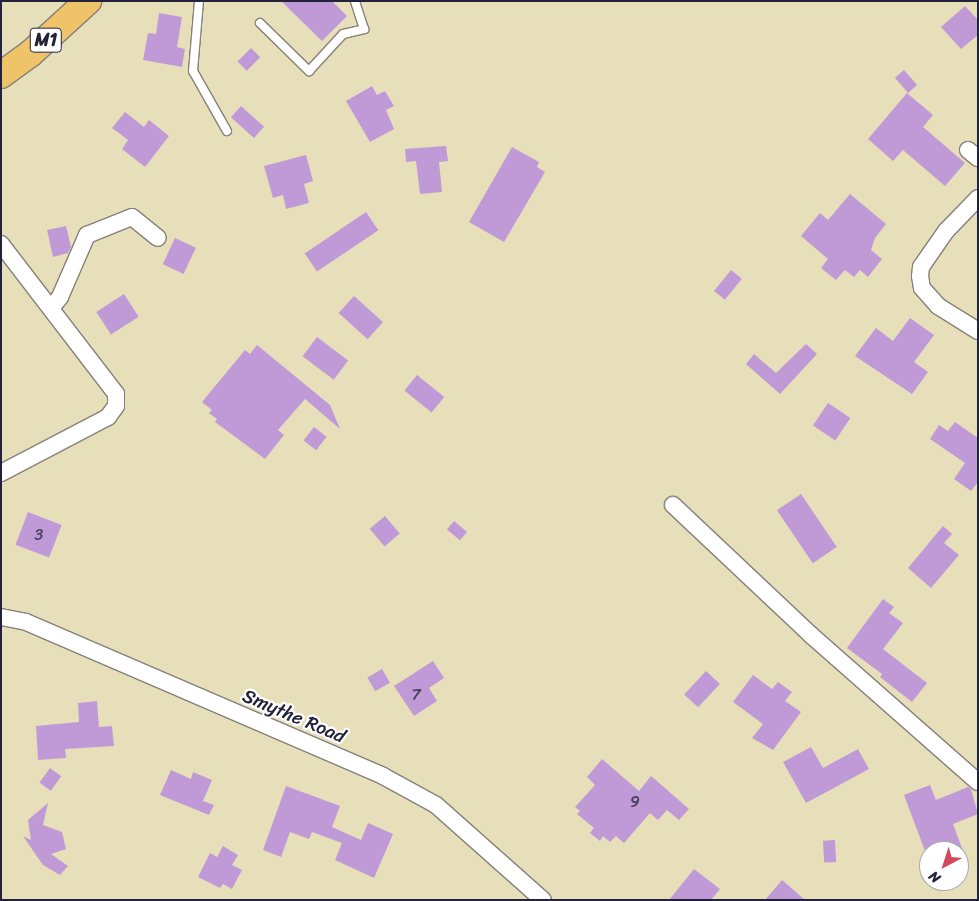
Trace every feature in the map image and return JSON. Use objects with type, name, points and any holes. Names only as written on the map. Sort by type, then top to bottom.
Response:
[{"type":"highway","name":"M1","points":[[1,75],[30,54],[88,1]]},
{"type":"street","points":[[978,198],[946,231],[921,267],[920,276],[922,288],[938,306],[978,331]]},
{"type":"street","points":[[52,308],[60,297],[87,235],[132,217],[158,238]]},
{"type":"street","points":[[1,244],[52,308],[116,394],[116,406],[108,417],[1,473]]},
{"type":"street","points":[[673,505],[811,635],[978,782]]},
{"type":"street","name":"Smythe Road","points":[[1,617],[26,622],[383,776],[436,805],[543,900]]},
{"type":"lane","points":[[199,1],[193,70],[227,131]]},
{"type":"lane","points":[[260,23],[309,71],[343,34],[364,29],[355,1]]},
{"type":"building","points":[[281,1],[332,1],[347,16],[322,41]]},
{"type":"building","points":[[965,6],[978,20],[978,35],[961,49],[941,27]]},
{"type":"building","points":[[159,13],[182,17],[177,47],[185,49],[182,67],[143,60],[148,33],[156,34]]},
{"type":"building","points":[[251,48],[260,57],[247,71],[238,61]]},
{"type":"building","points":[[904,70],[917,85],[908,93],[895,78]]},
{"type":"building","points":[[372,86],[377,95],[385,91],[394,106],[386,110],[394,129],[370,142],[346,101]]},
{"type":"building","points":[[907,93],[933,115],[923,127],[965,163],[945,186],[903,150],[893,161],[868,139]]},
{"type":"building","points":[[241,106],[264,127],[254,138],[231,117]]},
{"type":"building","points":[[125,112],[144,127],[149,120],[169,136],[145,167],[122,149],[128,140],[112,128]]},
{"type":"building","points":[[446,146],[448,161],[439,162],[442,192],[420,194],[416,161],[406,162],[405,149]]},
{"type":"building","points":[[512,147],[539,162],[537,167],[545,172],[504,242],[469,222]]},
{"type":"building","points":[[306,155],[313,181],[304,184],[309,203],[286,209],[283,195],[273,198],[264,166]]},
{"type":"building","points":[[850,194],[886,224],[875,238],[871,250],[882,259],[868,277],[860,270],[854,277],[845,270],[836,280],[821,268],[828,259],[801,236],[820,213],[828,220]]},
{"type":"building","points":[[366,212],[378,230],[317,272],[305,253]]},
{"type":"building","points":[[66,226],[71,247],[68,253],[53,257],[47,230]]},
{"type":"building","points":[[175,238],[196,248],[184,274],[163,264]]},
{"type":"building","points":[[731,270],[742,279],[725,300],[714,291]]},
{"type":"building","points":[[124,294],[139,317],[111,335],[96,312]]},
{"type":"building","points":[[354,296],[383,322],[368,339],[339,313]]},
{"type":"building","points":[[910,318],[934,335],[914,362],[928,372],[912,394],[855,356],[876,328],[893,341]]},
{"type":"building","points":[[317,337],[348,360],[334,380],[303,356]]},
{"type":"building","points":[[806,344],[817,354],[780,394],[746,364],[754,354],[776,373]]},
{"type":"building","points":[[257,345],[330,405],[340,429],[305,399],[278,430],[284,435],[265,459],[215,422],[217,419],[209,413],[212,410],[202,402],[245,350],[250,354]]},
{"type":"building","points":[[417,375],[444,397],[432,413],[404,391]]},
{"type":"building","points":[[828,403],[850,418],[835,440],[813,425]]},
{"type":"building","points":[[955,422],[978,438],[978,482],[971,491],[954,479],[965,463],[930,439],[939,425],[948,431]]},
{"type":"building","points":[[314,427],[327,437],[316,450],[304,440]]},
{"type":"building","points":[[801,494],[837,547],[813,563],[777,510]]},
{"type":"building","points":[[28,512],[62,525],[49,558],[15,545]]},
{"type":"building","points":[[385,516],[400,534],[384,546],[370,529]]},
{"type":"building","points":[[454,521],[467,532],[460,540],[447,529]]},
{"type":"building","points":[[943,526],[952,534],[944,543],[959,555],[931,588],[908,568]]},
{"type":"building","points":[[883,599],[894,607],[889,613],[903,623],[883,649],[927,683],[912,702],[880,677],[882,674],[847,648]]},
{"type":"building","points":[[433,661],[444,678],[429,688],[437,701],[414,716],[394,686]]},
{"type":"building","points":[[382,669],[390,683],[375,691],[367,678]]},
{"type":"building","points":[[706,671],[720,684],[698,707],[684,694]]},
{"type":"building","points":[[753,675],[772,689],[778,682],[792,692],[785,701],[801,712],[773,750],[752,738],[763,724],[733,702]]},
{"type":"building","points":[[97,701],[99,727],[112,726],[114,746],[65,749],[66,758],[38,760],[36,726],[79,722],[78,703]]},
{"type":"building","points":[[811,747],[823,768],[858,749],[869,769],[806,803],[783,762]]},
{"type":"building","points":[[602,759],[639,791],[651,776],[689,809],[679,820],[667,810],[658,820],[650,813],[624,843],[616,836],[610,842],[603,836],[600,841],[590,833],[594,828],[577,814],[580,811],[575,807],[595,785],[587,777]]},
{"type":"building","points":[[50,768],[61,776],[51,791],[39,783]]},
{"type":"building","points":[[171,770],[191,779],[193,772],[212,780],[203,801],[214,805],[209,815],[160,795]]},
{"type":"building","points":[[930,785],[936,800],[968,787],[971,789],[978,814],[953,824],[959,841],[921,841],[904,795]]},
{"type":"building","points":[[286,786],[340,806],[332,827],[361,840],[368,823],[393,834],[374,878],[335,860],[342,843],[312,832],[309,839],[290,832],[281,857],[263,850]]},
{"type":"building","points":[[48,803],[43,825],[62,832],[66,849],[51,854],[68,866],[60,875],[43,865],[23,836],[31,840],[28,820]]},
{"type":"building","points":[[835,840],[836,862],[824,863],[823,841]]},
{"type":"building","points":[[223,846],[238,855],[232,865],[242,870],[232,889],[223,884],[220,888],[198,877],[210,853],[217,857]]},
{"type":"building","points":[[694,869],[720,889],[711,900],[669,900]]},
{"type":"building","points":[[782,880],[805,900],[765,900]]}]
